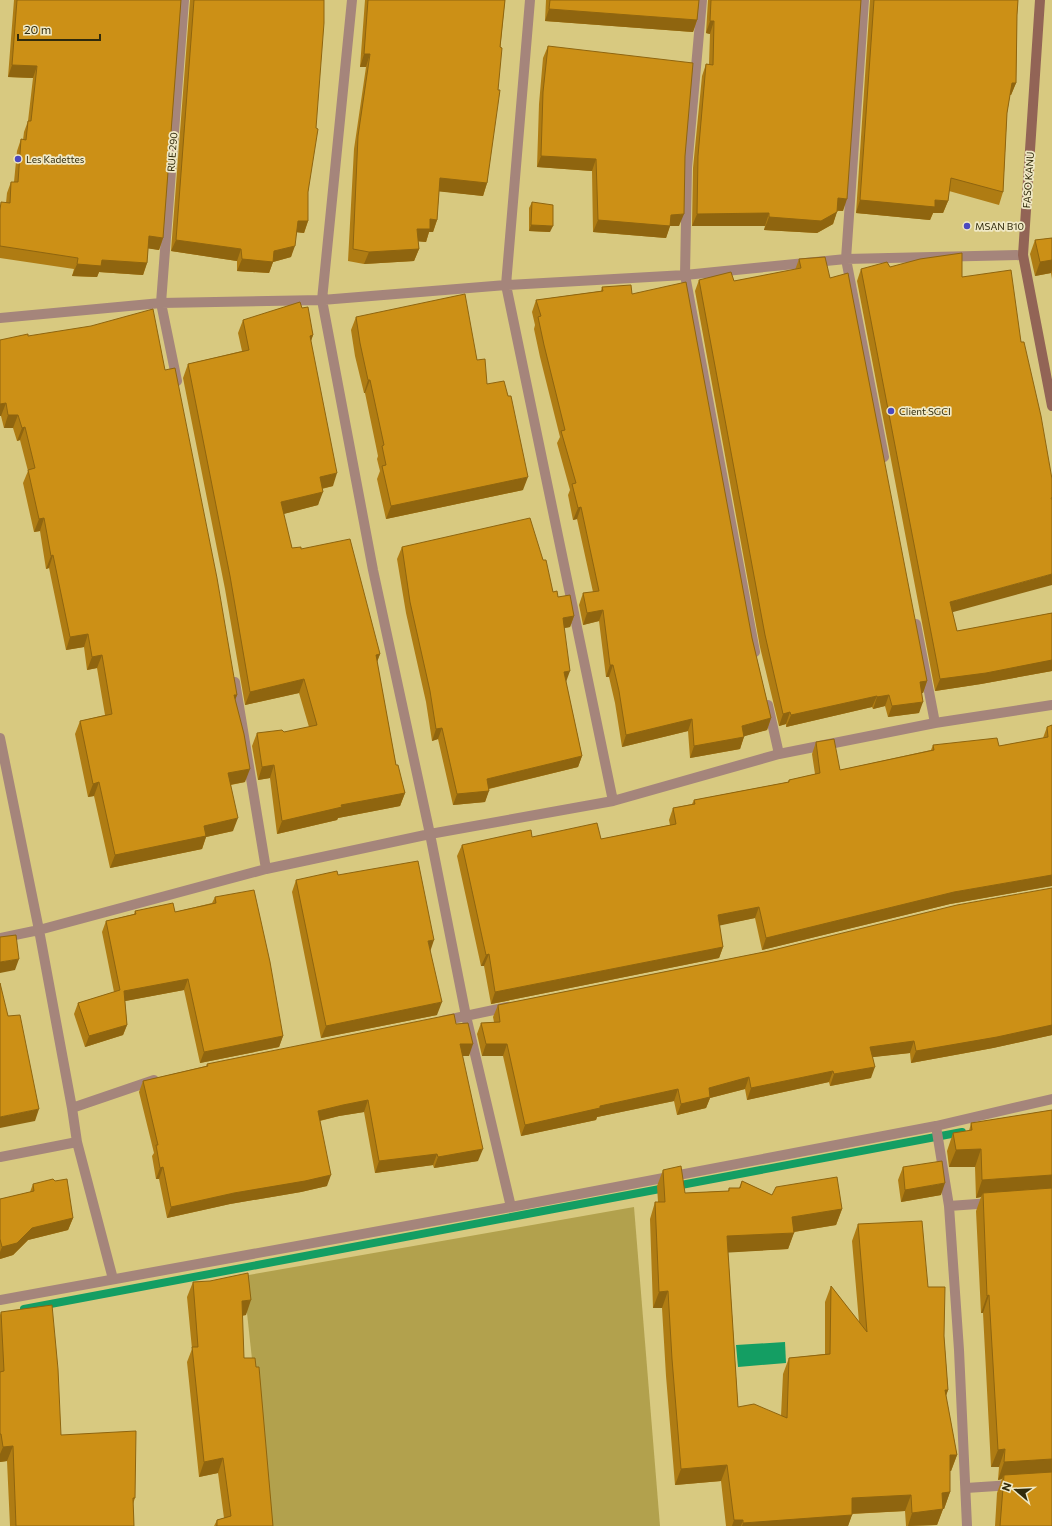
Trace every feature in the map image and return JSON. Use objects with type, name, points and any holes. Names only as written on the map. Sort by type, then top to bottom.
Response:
[{"type":"main road","name":"FASO KANU","points":[[1040,0],[1023,255],[1052,406]]},
{"type":"street","name":"RUE 290","points":[[178,389],[161,303],[184,0]]},
{"type":"street","points":[[352,0],[322,300],[373,570],[430,834],[466,1016],[511,1207]]},
{"type":"street","points":[[530,0],[506,285],[613,801]]},
{"type":"street","points":[[702,0],[687,168],[686,275],[758,663]]},
{"type":"street","points":[[864,0],[846,259],[886,470]]},
{"type":"street","points":[[0,318],[161,303],[322,300],[506,285],[686,275],[846,259],[1023,255]]},
{"type":"street","points":[[914,617],[935,723]]},
{"type":"street","points":[[234,676],[266,869]]},
{"type":"street","points":[[765,693],[779,754]]},
{"type":"street","points":[[0,938],[39,930],[266,869],[430,834],[613,801],[779,754],[935,723],[1052,705]]},
{"type":"street","points":[[0,738],[39,930],[77,1142],[113,1279]]},
{"type":"street","points":[[428,1024],[521,1005]]},
{"type":"street","points":[[72,1108],[166,1076]]},
{"type":"street","points":[[0,1300],[511,1207],[936,1126],[1052,1099]]},
{"type":"street","points":[[936,1126],[949,1206],[967,1526]]},
{"type":"street","points":[[0,1157],[77,1142]]},
{"type":"street","points":[[949,1206],[1004,1202]]},
{"type":"street","points":[[966,1488],[1021,1485]]},
{"type":"shaded area","points":[[634,1207],[660,1526],[270,1526],[243,1276]]},
{"type":"shaded area","points":[[785,1342],[786,1363],[738,1367],[736,1345]]},
{"type":"building","points":[[17,0],[181,0],[163,238],[149,236],[147,263],[102,260],[101,266],[77,264],[78,258],[0,246],[1,202],[10,203],[11,182],[18,182],[21,139],[26,140],[28,121],[31,121],[37,66],[12,65]]},
{"type":"building","points":[[194,0],[324,0],[324,23],[316,128],[318,129],[308,192],[308,221],[298,221],[295,246],[274,251],[273,262],[242,259],[241,249],[176,240]]},
{"type":"building","points":[[368,0],[505,0],[500,47],[502,48],[498,90],[500,90],[487,183],[440,178],[437,220],[430,219],[430,229],[417,229],[419,249],[369,252],[353,249],[358,136],[370,54],[364,54]]},
{"type":"building","points":[[550,0],[699,0],[697,20],[549,9]]},
{"type":"building","points":[[711,0],[861,0],[847,199],[838,198],[837,212],[821,221],[769,217],[769,213],[697,214],[698,156],[706,64],[713,65],[714,21],[710,21]]},
{"type":"building","points":[[874,0],[1018,0],[1016,83],[1012,83],[1007,113],[1003,192],[951,178],[948,201],[935,200],[935,207],[860,200]]},
{"type":"building","points":[[548,46],[693,63],[685,156],[684,214],[671,215],[670,226],[598,220],[596,159],[541,156],[543,92]]},
{"type":"building","points":[[532,202],[553,205],[553,226],[531,225]]},
{"type":"building","points":[[1052,238],[1052,260],[1040,262],[1035,240]]},
{"type":"building","points":[[962,253],[962,277],[1011,270],[1021,342],[1024,342],[1041,416],[1052,479],[1052,574],[950,602],[957,631],[1052,613],[1052,660],[986,673],[940,679],[861,269],[887,262],[890,267],[920,259]]},
{"type":"building","points":[[825,257],[830,278],[848,273],[927,681],[920,682],[923,702],[892,706],[889,695],[877,696],[791,715],[790,712],[783,714],[765,635],[699,280],[731,272],[734,281],[801,268],[799,259]]},
{"type":"building","points":[[686,282],[752,638],[771,718],[742,726],[744,737],[694,746],[692,719],[626,735],[619,691],[613,665],[610,665],[603,610],[587,613],[583,593],[599,591],[581,507],[578,508],[572,484],[576,483],[561,431],[565,430],[544,345],[538,317],[541,316],[536,300],[603,291],[602,287],[631,285],[632,294]]},
{"type":"building","points":[[465,294],[477,360],[485,359],[487,384],[504,381],[508,396],[511,396],[528,477],[391,506],[382,466],[386,465],[382,446],[384,445],[370,380],[368,380],[356,317]]},
{"type":"building","points":[[300,302],[302,308],[308,307],[313,335],[310,336],[337,473],[320,477],[323,492],[281,502],[292,548],[301,547],[301,549],[350,539],[380,654],[376,655],[396,765],[398,765],[405,793],[341,805],[342,807],[282,821],[274,765],[262,767],[257,733],[282,730],[284,732],[317,725],[304,679],[250,692],[230,576],[188,364],[249,350],[243,320]]},
{"type":"building","points":[[153,309],[165,370],[175,368],[217,578],[237,695],[234,695],[244,734],[250,769],[228,773],[238,818],[204,826],[206,836],[115,855],[99,782],[93,784],[80,721],[112,714],[102,655],[92,657],[88,634],[70,637],[53,555],[51,556],[44,518],[39,519],[28,470],[35,468],[25,427],[22,428],[18,415],[8,415],[6,403],[0,404],[0,340],[28,334],[28,336],[91,326]]},
{"type":"building","points":[[530,518],[543,560],[546,560],[553,592],[557,591],[558,597],[570,595],[574,616],[563,618],[570,671],[564,672],[582,756],[487,779],[489,791],[457,794],[442,728],[436,729],[430,691],[410,602],[402,547]]},
{"type":"building","points":[[1052,725],[1052,875],[954,892],[766,938],[759,907],[718,915],[723,947],[495,992],[489,954],[486,955],[462,845],[531,830],[532,837],[597,823],[601,839],[676,824],[673,808],[695,804],[694,800],[789,782],[789,780],[820,773],[816,742],[834,739],[840,770],[934,750],[933,745],[997,738],[999,746],[1048,737],[1047,727]]},
{"type":"building","points":[[418,861],[434,940],[428,941],[442,1002],[326,1026],[296,880],[337,871],[338,875]]},
{"type":"building","points":[[1052,888],[1052,1025],[997,1037],[916,1051],[914,1041],[870,1047],[875,1067],[834,1074],[833,1071],[751,1088],[749,1077],[709,1088],[710,1097],[681,1104],[678,1089],[600,1106],[600,1108],[525,1125],[507,1044],[486,1044],[481,1023],[500,1022],[498,1005],[769,951],[957,905]]},
{"type":"building","points":[[254,890],[270,962],[283,1036],[204,1052],[188,979],[124,991],[127,1025],[89,1036],[78,1003],[120,990],[106,921],[136,914],[135,911],[173,903],[175,912],[216,903],[215,897]]},
{"type":"building","points":[[16,935],[19,959],[0,962],[0,937]]},
{"type":"building","points":[[0,983],[8,1016],[20,1015],[39,1109],[0,1117]]},
{"type":"building","points":[[454,1014],[456,1024],[468,1023],[473,1044],[460,1044],[483,1149],[438,1157],[437,1154],[379,1161],[368,1100],[318,1111],[331,1175],[234,1193],[171,1207],[163,1167],[160,1168],[156,1145],[158,1145],[143,1081],[208,1066],[207,1064]]},
{"type":"building","points":[[1052,1110],[1052,1175],[982,1180],[981,1149],[956,1150],[953,1133],[972,1130],[971,1123]]},
{"type":"building","points":[[942,1161],[945,1183],[905,1190],[903,1167]]},
{"type":"building","points":[[681,1166],[685,1193],[729,1191],[729,1188],[740,1188],[742,1181],[772,1195],[776,1187],[837,1177],[842,1209],[792,1217],[794,1233],[727,1236],[738,1407],[754,1404],[787,1418],[789,1358],[830,1354],[831,1286],[867,1332],[858,1224],[922,1221],[928,1287],[945,1287],[944,1336],[948,1390],[945,1390],[957,1455],[950,1455],[950,1492],[942,1493],[943,1509],[912,1513],[911,1495],[852,1498],[852,1515],[743,1523],[743,1520],[734,1520],[727,1465],[681,1469],[668,1291],[659,1292],[655,1202],[665,1202],[663,1170]]},
{"type":"building","points":[[53,1179],[55,1181],[67,1179],[73,1218],[32,1228],[17,1243],[2,1247],[0,1239],[0,1199],[34,1191],[33,1184]]},
{"type":"building","points":[[1052,1188],[1052,1459],[1004,1462],[1005,1449],[998,1450],[989,1295],[987,1296],[983,1193]]},
{"type":"building","points":[[248,1273],[251,1300],[242,1301],[244,1358],[255,1358],[256,1367],[259,1367],[273,1526],[217,1526],[217,1520],[231,1516],[223,1458],[204,1462],[192,1347],[198,1347],[193,1282],[210,1281]]},
{"type":"building","points":[[52,1305],[58,1369],[61,1435],[136,1431],[135,1498],[133,1498],[134,1526],[16,1526],[13,1446],[3,1447],[0,1434],[0,1372],[4,1371],[1,1312]]},
{"type":"building","points":[[1052,1472],[1052,1526],[1000,1526],[1004,1475]]},
{"type":"waterway","points":[[24,1309],[962,1132]]},
{"type":"place","name":"Les Kadettes","points":[[18,159]]},
{"type":"place","name":"MSAN B10","points":[[967,226]]},
{"type":"place","name":"Client SGCI","points":[[891,411]]}]
